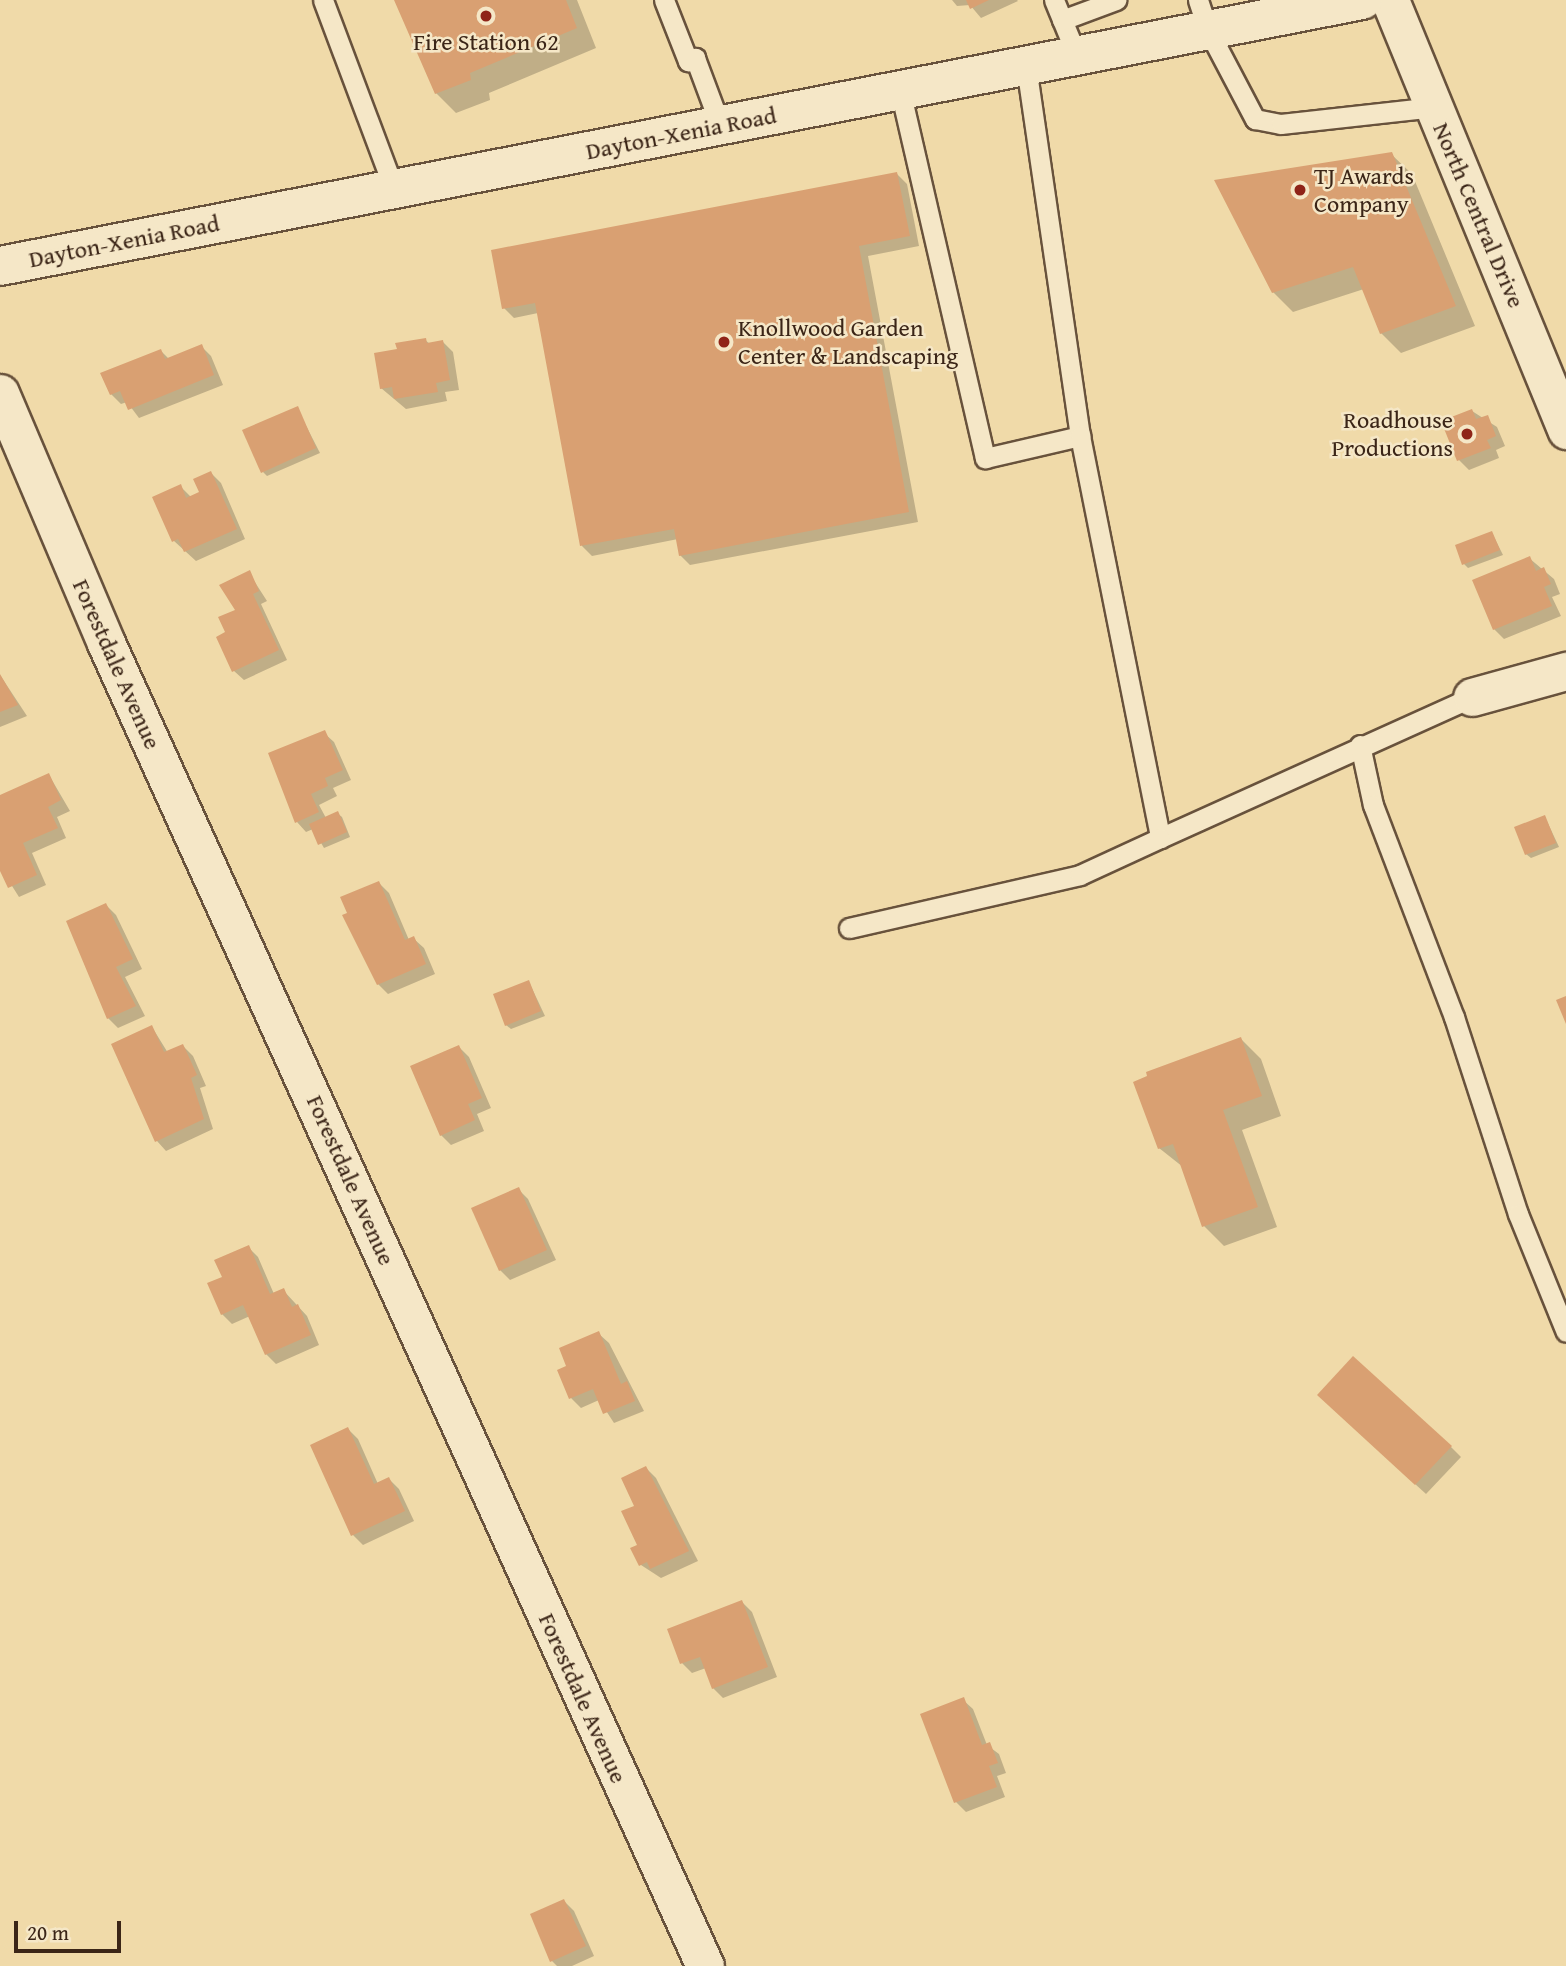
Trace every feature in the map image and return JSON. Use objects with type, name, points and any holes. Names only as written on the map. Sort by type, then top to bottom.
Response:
[{"type":"main road","name":"Dayton-Xenia Road","points":[[0,265],[1077,56],[1203,15],[1362,0]]},
{"type":"street","name":"North Central Drive","points":[[1390,0],[1434,107],[1556,379],[1566,430]]},
{"type":"street","name":"Forestdale Avenue","points":[[0,393],[106,643],[705,1966]]},
{"type":"street","points":[[1472,697],[1566,671]]},
{"type":"lane","points":[[324,0],[394,189]]},
{"type":"lane","points":[[664,0],[688,61],[695,58],[720,125]]},
{"type":"lane","points":[[1054,0],[1077,56]]},
{"type":"lane","points":[[1062,20],[1116,0]]},
{"type":"lane","points":[[1203,15],[1255,119],[1281,124],[1434,107]]},
{"type":"lane","points":[[1026,66],[1080,436],[1160,838]]},
{"type":"lane","points":[[900,90],[985,458],[1080,436]]},
{"type":"lane","points":[[849,928],[1080,875],[1360,745],[1472,697]]},
{"type":"lane","points":[[1360,745],[1373,805],[1454,1017],[1518,1214],[1566,1332]]},
{"type":"building","points":[[394,0],[566,0],[577,28],[470,73],[471,80],[435,94]]},
{"type":"building","points":[[966,0],[989,0],[970,9]]},
{"type":"building","points":[[1392,152],[1456,306],[1380,334],[1353,267],[1272,293],[1214,180]]},
{"type":"building","points":[[897,172],[910,236],[859,246],[909,512],[679,556],[674,529],[580,546],[535,303],[502,309],[491,250]]},
{"type":"building","points":[[426,338],[427,343],[443,340],[450,380],[436,383],[438,392],[394,399],[392,387],[380,389],[374,353],[397,349],[395,343]]},
{"type":"building","points":[[202,344],[214,375],[128,410],[120,391],[110,395],[100,373],[161,349],[165,359]]},
{"type":"building","points":[[298,406],[316,448],[261,473],[242,430]]},
{"type":"building","points":[[1472,409],[1476,419],[1488,415],[1496,436],[1487,440],[1491,448],[1457,461],[1441,421]]},
{"type":"building","points":[[211,471],[237,529],[184,552],[178,539],[172,542],[152,497],[181,484],[186,498],[199,492],[193,479]]},
{"type":"building","points":[[1492,531],[1500,550],[1462,565],[1455,545]]},
{"type":"building","points":[[1530,556],[1536,571],[1544,567],[1551,584],[1544,587],[1552,606],[1493,630],[1472,580]]},
{"type":"building","points":[[250,570],[259,591],[253,594],[279,650],[232,672],[216,637],[225,632],[218,617],[235,610],[219,585]]},
{"type":"building","points":[[0,674],[18,705],[0,712]]},
{"type":"building","points":[[325,730],[343,770],[325,778],[328,786],[311,794],[319,812],[295,823],[268,753]]},
{"type":"building","points":[[49,773],[61,800],[48,807],[58,828],[23,843],[37,875],[8,888],[0,871],[0,795]]},
{"type":"building","points":[[338,811],[347,832],[318,845],[309,824]]},
{"type":"building","points":[[1545,815],[1556,843],[1525,855],[1514,827]]},
{"type":"building","points":[[379,881],[405,940],[414,936],[426,964],[377,985],[342,915],[347,913],[340,897]]},
{"type":"building","points":[[106,903],[133,959],[116,967],[136,1006],[107,1019],[66,921]]},
{"type":"building","points":[[529,980],[541,1011],[505,1026],[493,994]]},
{"type":"building","points":[[1566,996],[1566,1024],[1556,1000]]},
{"type":"building","points":[[152,1025],[164,1052],[183,1044],[197,1075],[191,1078],[204,1119],[155,1142],[111,1044]]},
{"type":"building","points":[[1241,1037],[1262,1096],[1223,1110],[1258,1207],[1202,1227],[1173,1144],[1158,1149],[1133,1082],[1147,1076],[1146,1072]]},
{"type":"building","points":[[459,1045],[482,1098],[468,1104],[475,1120],[440,1136],[410,1066]]},
{"type":"building","points":[[519,1187],[547,1250],[499,1271],[471,1208]]},
{"type":"building","points":[[249,1245],[270,1294],[284,1288],[292,1307],[298,1304],[311,1335],[265,1355],[243,1305],[221,1315],[207,1283],[222,1277],[214,1260]]},
{"type":"building","points":[[599,1331],[621,1384],[627,1381],[635,1401],[603,1414],[593,1389],[569,1399],[557,1370],[566,1366],[559,1348]]},
{"type":"building","points":[[1353,1356],[1452,1446],[1415,1485],[1317,1395]]},
{"type":"building","points":[[348,1427],[374,1484],[389,1477],[405,1511],[351,1536],[310,1445]]},
{"type":"building","points":[[646,1466],[689,1551],[650,1569],[647,1562],[639,1566],[630,1548],[637,1545],[621,1511],[634,1506],[621,1478]]},
{"type":"building","points":[[742,1600],[768,1667],[712,1689],[700,1657],[680,1664],[667,1629]]},
{"type":"building","points":[[964,1697],[982,1745],[990,1742],[998,1763],[989,1766],[997,1787],[954,1803],[920,1714]]},
{"type":"building","points":[[564,1899],[586,1946],[550,1962],[530,1914]]},
{"type":"place","name":"Fire Station 62","points":[[486,16]]},
{"type":"place","name":"TJ Awards Company","points":[[1300,190]]},
{"type":"place","name":"Knollwood Garden Center & Landscaping","points":[[724,342]]},
{"type":"place","name":"Roadhouse Productions","points":[[1467,434]]}]
